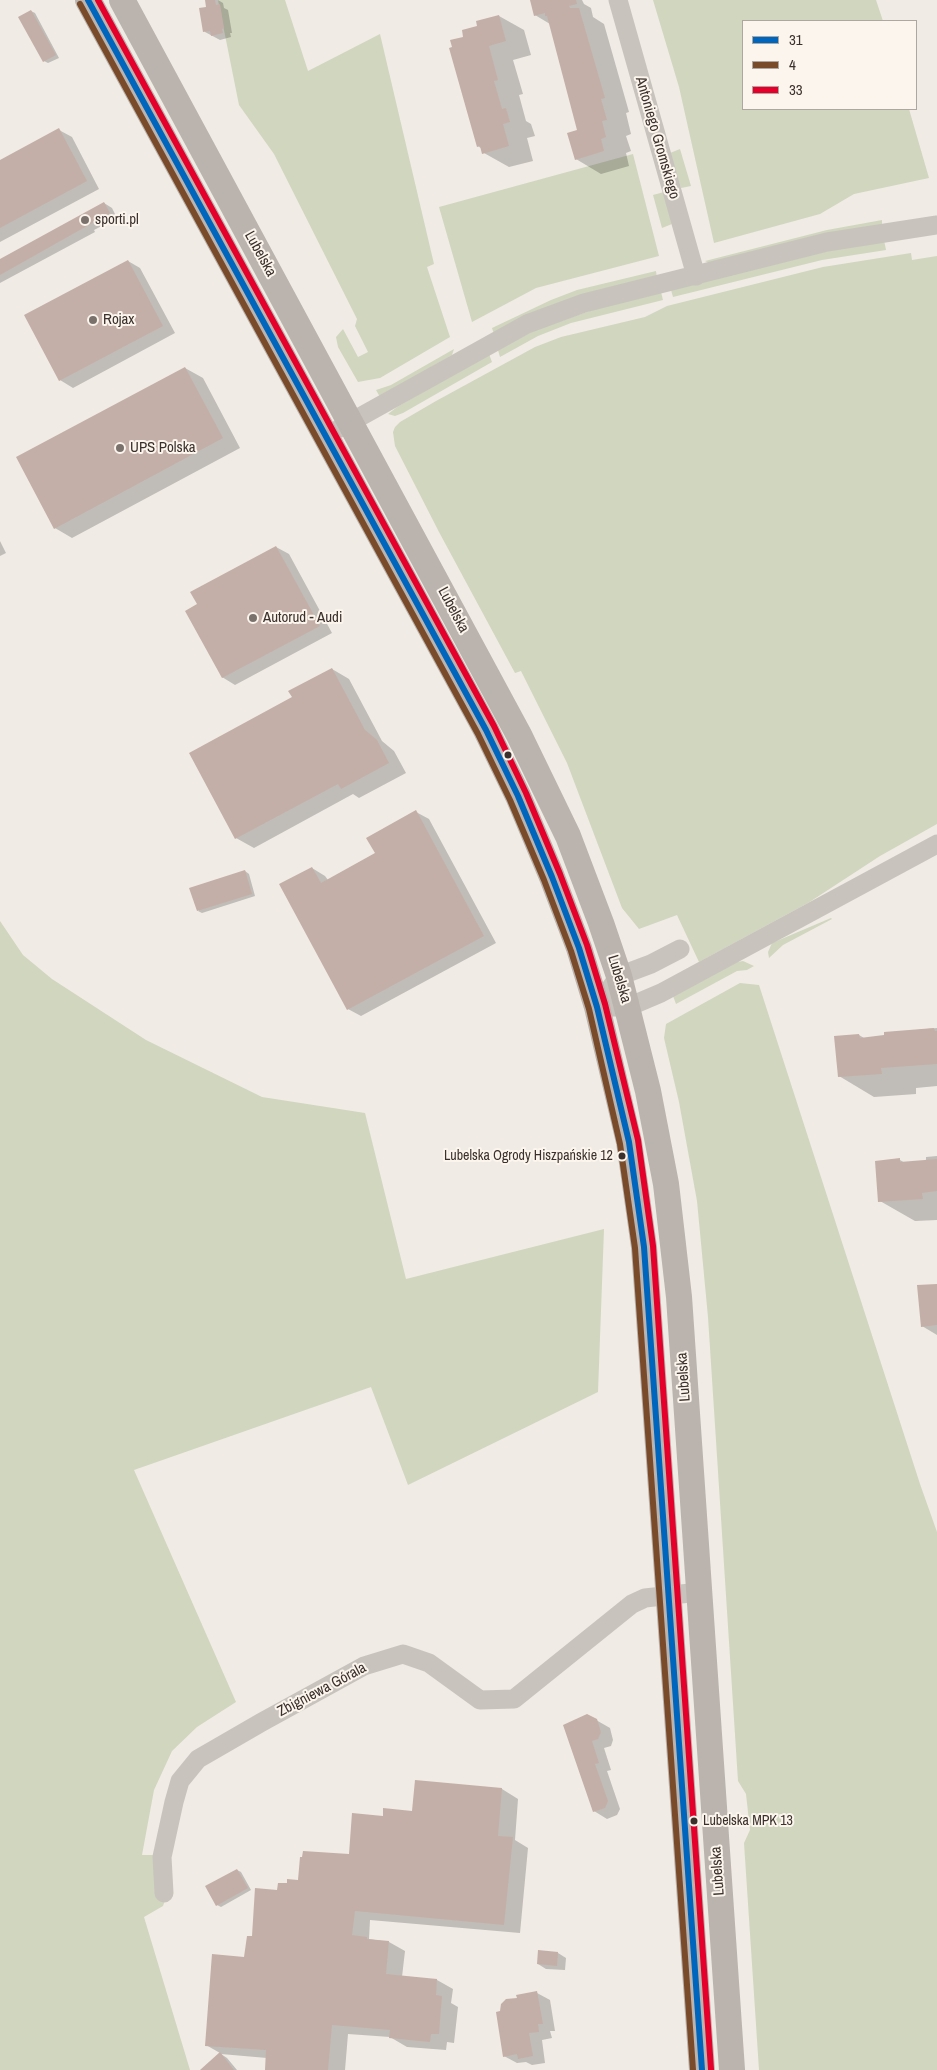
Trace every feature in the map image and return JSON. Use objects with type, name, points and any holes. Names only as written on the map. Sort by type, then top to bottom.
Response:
[{"type":"main road","name":"Lubelska","points":[[88,0],[486,730],[534,833],[566,913],[597,1006],[629,1142],[644,1247],[702,2070]]},
{"type":"main road","name":"Lubelska","points":[[122,0],[492,683],[568,836],[601,922],[619,976],[648,1090],[666,1184],[679,1297],[732,2070]]},
{"type":"main road","points":[[467,698],[472,687],[476,684],[482,681],[492,683]]},
{"type":"street","name":"Antoniego Gromskiego","points":[[618,0],[696,276]]},
{"type":"street","points":[[325,434],[351,422],[527,324],[584,303],[827,242],[937,225]]},
{"type":"street","points":[[597,1006],[628,1007],[661,993],[937,844]]},
{"type":"street","points":[[597,1006],[619,976],[651,964],[680,949]]},
{"type":"street","name":"Zbigniewa Górala","points":[[164,1893],[162,1857],[174,1802],[180,1781],[198,1759],[364,1666],[403,1654],[429,1663],[480,1700],[514,1699],[632,1604],[645,1598],[699,1592]]},
{"type":"green space","points":[[218,0],[285,0],[308,71],[380,34],[434,264],[427,267],[450,337],[380,378],[358,382],[338,347],[336,337],[343,329],[358,357],[368,352],[355,326],[357,319],[274,154],[239,105]]},
{"type":"green space","points":[[653,0],[876,0],[883,20],[742,20],[742,110],[909,110],[929,178],[854,194],[820,214],[714,243],[679,87]]},
{"type":"green space","points":[[680,149],[691,186],[681,188],[670,153]]},
{"type":"green space","points":[[633,154],[659,256],[536,288],[472,322],[439,207]]},
{"type":"green space","points":[[664,192],[672,224],[662,228],[653,195]]},
{"type":"green space","points":[[882,220],[882,225],[709,263],[705,261],[827,230]]},
{"type":"green space","points":[[884,240],[886,250],[822,260],[673,297],[671,290],[836,249]]},
{"type":"green space","points":[[911,253],[912,260],[937,256],[937,824],[880,856],[808,903],[699,962],[677,915],[639,929],[622,908],[567,763],[521,671],[515,673],[439,532],[395,446],[393,432],[400,422],[436,401],[535,347],[561,337],[645,317],[667,306],[823,267]]},
{"type":"green space","points":[[656,271],[657,278],[494,334],[492,328],[551,300],[577,290]]},
{"type":"green space","points":[[661,292],[663,300],[571,323],[538,336],[500,357],[498,350],[533,331],[595,309]]},
{"type":"green space","points":[[454,349],[452,355],[380,397],[376,390],[391,385]]},
{"type":"green space","points":[[489,354],[492,362],[403,413],[395,416],[388,414],[397,407]]},
{"type":"green space","points":[[831,918],[783,945],[769,958],[768,952],[772,943]]},
{"type":"green space","points":[[0,921],[23,955],[52,979],[146,1040],[262,1097],[365,1113],[406,1279],[604,1229],[598,1392],[408,1485],[371,1387],[134,1470],[236,1702],[197,1727],[172,1751],[154,1790],[142,1855],[154,1855],[165,1900],[163,1906],[144,1917],[190,2070],[0,2070]]},
{"type":"green space","points":[[743,961],[754,966],[747,970],[737,971],[676,1004],[673,996],[737,962]]},
{"type":"green space","points":[[740,983],[759,985],[937,1532],[937,2070],[759,2070],[744,1843],[750,1830],[746,1794],[738,1781],[708,1317],[697,1201],[679,1102],[664,1038],[666,1024]]},
{"type":"building","points":[[205,0],[215,0],[216,5],[220,4],[224,28],[222,29],[223,33],[211,36],[210,31],[203,32],[199,8],[206,7]]},
{"type":"building","points":[[530,0],[576,0],[577,4],[569,6],[570,8],[579,8],[605,98],[601,99],[607,120],[602,121],[606,137],[601,139],[604,151],[575,160],[567,133],[577,130],[547,16],[545,16],[545,13],[534,16]]},
{"type":"building","points":[[31,10],[56,55],[43,62],[18,17]]},
{"type":"building","points":[[499,15],[506,41],[489,46],[498,80],[494,81],[502,109],[506,108],[510,122],[503,124],[509,146],[482,154],[480,146],[477,147],[449,48],[452,47],[450,40],[463,37],[462,30],[477,26],[476,21]]},
{"type":"building","points":[[59,128],[87,181],[0,228],[0,160]]},
{"type":"building","points":[[104,202],[110,213],[0,275],[0,259]]},
{"type":"building","name":"Rojax","points":[[128,260],[163,326],[59,381],[24,315]]},
{"type":"building","name":"UPS Polska","points":[[185,367],[223,438],[54,529],[16,457]]},
{"type":"building","name":"Autorud - Audi","points":[[276,546],[320,626],[222,678],[185,611],[197,604],[190,592]]},
{"type":"building","points":[[332,668],[365,730],[377,740],[389,763],[341,789],[338,784],[235,839],[189,753],[292,697],[288,691]]},
{"type":"building","points":[[416,810],[484,936],[347,1010],[279,884],[312,867],[321,883],[375,853],[366,838]]},
{"type":"building","points":[[245,870],[252,894],[197,911],[189,888]]},
{"type":"building","points":[[934,1028],[937,1031],[937,1064],[881,1068],[882,1074],[838,1077],[834,1036],[859,1034],[860,1038],[884,1035],[884,1032]]},
{"type":"building","points":[[900,1158],[900,1162],[937,1159],[937,1191],[922,1193],[923,1199],[878,1202],[875,1161]]},
{"type":"building","points":[[937,1284],[937,1325],[921,1327],[917,1285]]},
{"type":"building","points":[[587,1714],[597,1719],[601,1732],[598,1739],[592,1741],[599,1763],[595,1764],[608,1801],[605,1808],[593,1812],[563,1725]]},
{"type":"building","points":[[415,1780],[502,1788],[498,1836],[513,1837],[504,1925],[355,1911],[352,1935],[367,1937],[367,1939],[389,1941],[386,1974],[437,1979],[436,1995],[442,1996],[439,2034],[431,2034],[430,2042],[389,2038],[390,2030],[332,2025],[328,2070],[265,2070],[266,2050],[205,2046],[212,1954],[244,1957],[247,1936],[252,1936],[255,1888],[277,1890],[278,1883],[287,1883],[287,1879],[298,1880],[300,1857],[302,1857],[303,1851],[349,1854],[352,1813],[383,1816],[383,1808],[412,1811]]},
{"type":"building","points":[[237,1869],[248,1888],[216,1906],[205,1886]]},
{"type":"building","points":[[538,1950],[558,1952],[557,1966],[537,1964]]},
{"type":"building","points":[[537,1991],[543,2024],[538,2024],[539,2032],[529,2033],[533,2056],[518,2059],[517,2054],[503,2057],[496,2012],[500,2011],[501,2004],[506,1999],[517,1998],[516,1995]]},
{"type":"building","points":[[220,2052],[234,2070],[200,2070]]},
{"type":"transit line","name":"31","points":[[88,0],[486,730],[518,796],[552,877],[579,948],[597,1007],[629,1142],[644,1247],[702,2070]]},
{"type":"transit line","name":"33","points":[[98,0],[494,726],[526,793],[560,874],[587,945],[605,1004],[638,1140],[653,1246],[711,2069]]},
{"type":"transit line","name":"4","points":[[80,4],[478,734],[510,800],[544,880],[571,951],[589,1009],[620,1144],[635,1248],[693,2070]]},
{"type":"place","name":"sporti.pl","points":[[85,220]]},
{"type":"place","name":"Rojax","points":[[93,320]]},
{"type":"place","name":"UPS Polska","points":[[120,448]]},
{"type":"place","name":"Autorud - Audi","points":[[253,618]]},
{"type":"place","name":"Lubelska Ogrody Hiszpańskie 12","points":[[622,1156]]},
{"type":"place","name":"Lubelska MPK 13","points":[[694,1821]]}]
